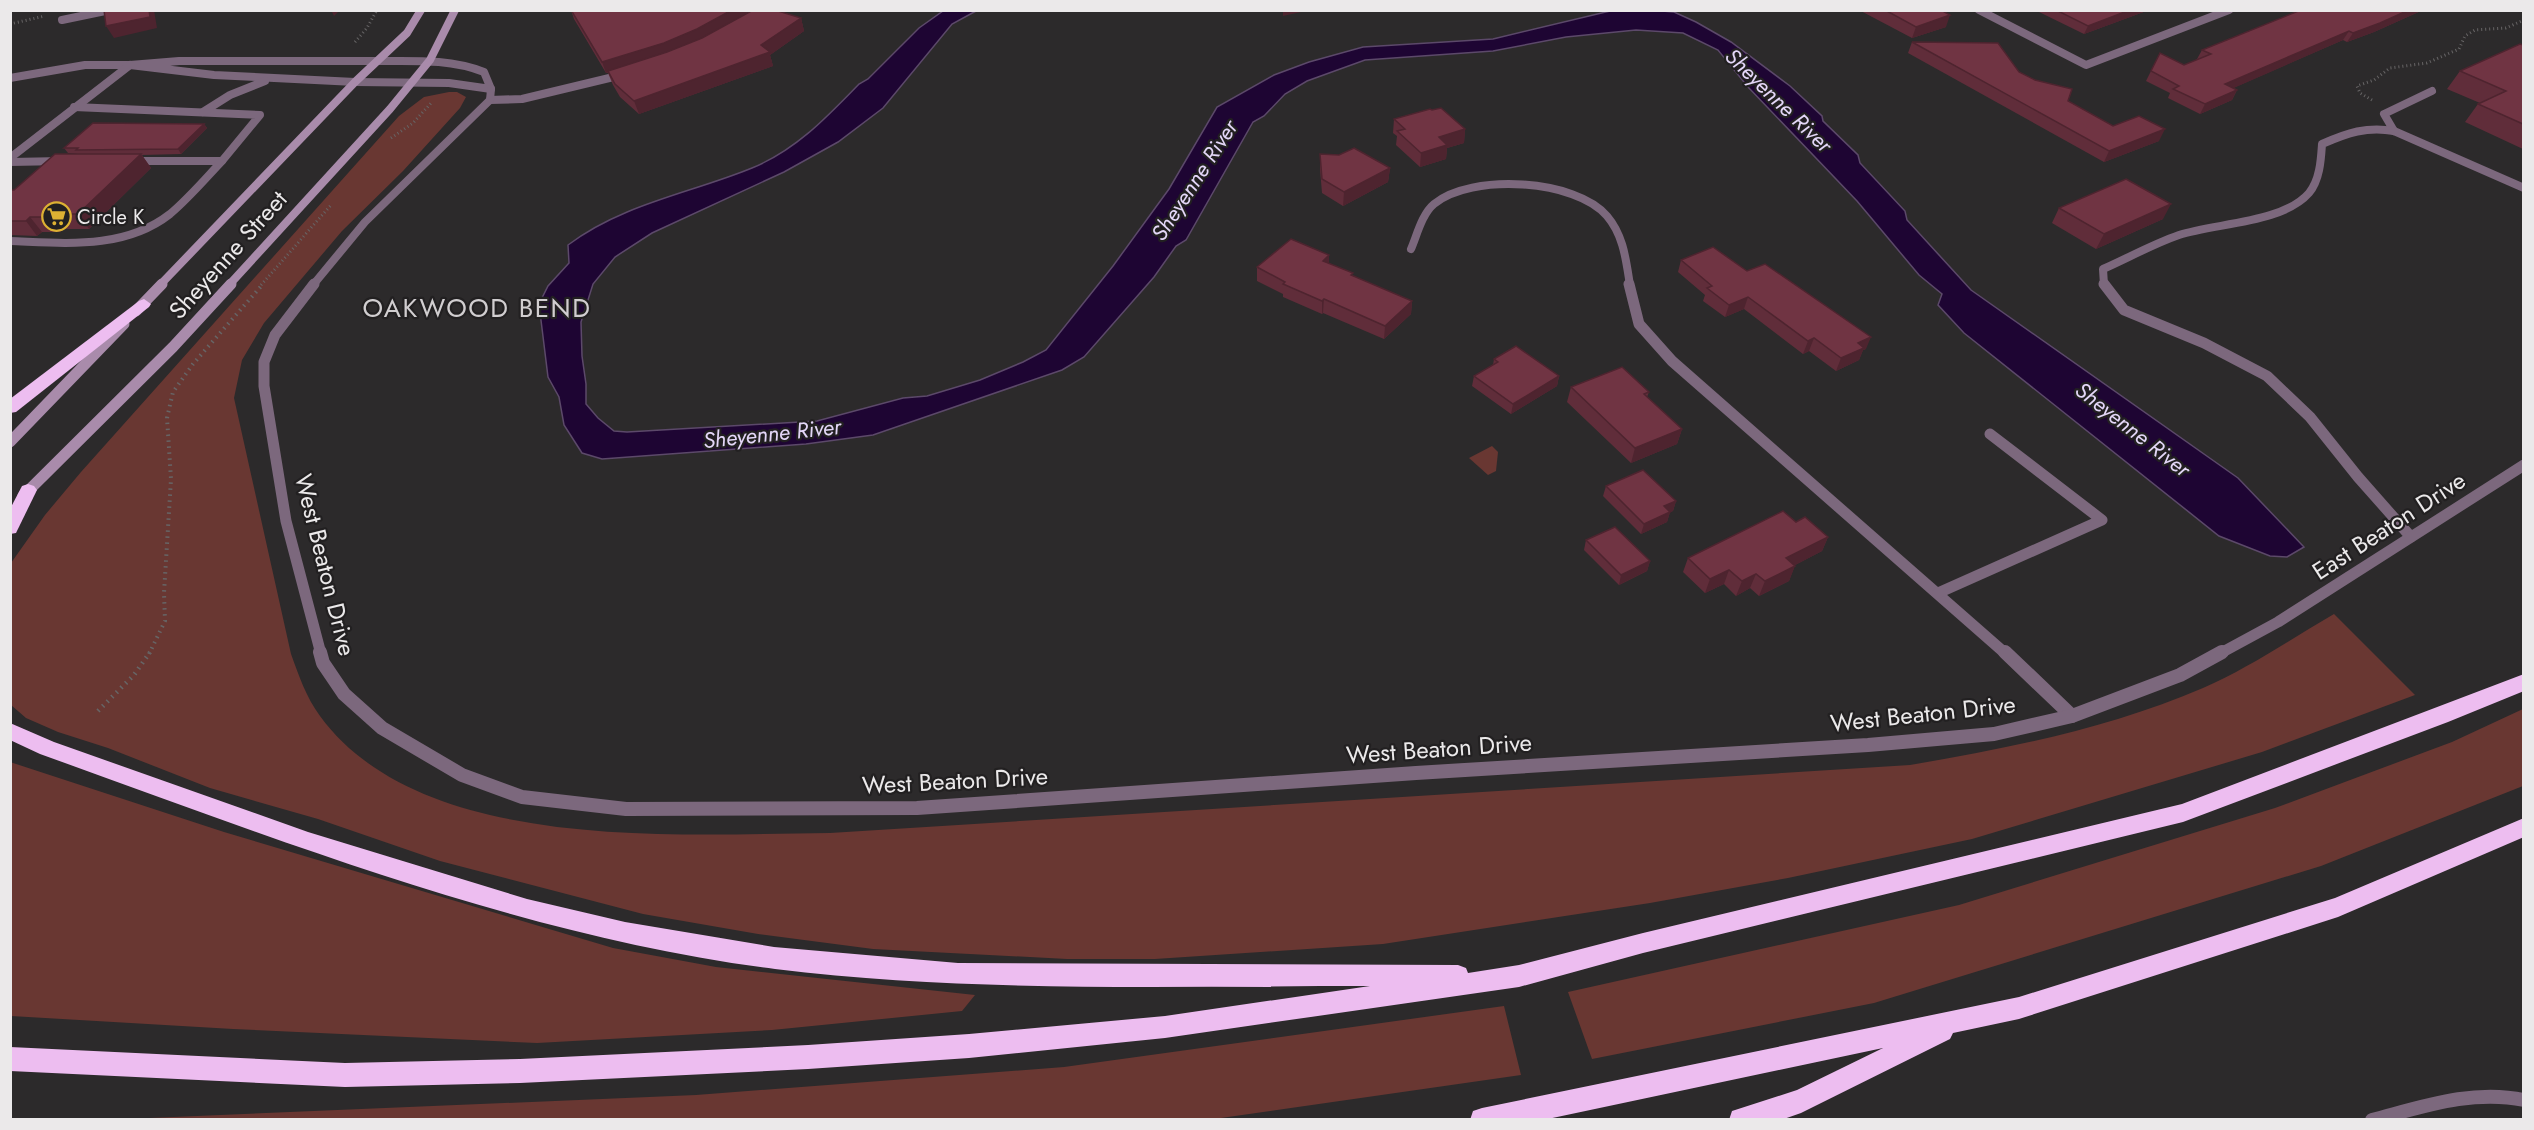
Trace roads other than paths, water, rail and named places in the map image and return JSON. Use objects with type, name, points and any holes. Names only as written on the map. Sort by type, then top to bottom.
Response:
[{"type":"highway","points":[[10,408],[144,304]]},
{"type":"highway","points":[[10,508],[28,490]]},
{"type":"highway","points":[[10,528],[28,490]]},
{"type":"highway","points":[[10,1059],[345,1075],[520,1071],[808,1058],[969,1046],[1165,1027],[1519,976],[1643,943],[2183,813],[2441,716],[2523,682]]},
{"type":"highway","points":[[10,731],[47,748],[308,841],[527,909],[625,932],[774,958],[958,974],[1519,976]]},
{"type":"highway","points":[[1482,1119],[2019,1008],[2338,907],[2523,827]]},
{"type":"highway","points":[[1741,1119],[1801,1101],[1966,1020]]},
{"type":"main road","name":"Sheyenne Street","points":[[10,442],[355,82],[380,61],[406,33],[422,10]]},
{"type":"main road","name":"Sheyenne Street","points":[[28,490],[173,347],[411,83],[430,60],[455,10]]},
{"type":"street","points":[[62,20],[110,10]]},
{"type":"street","points":[[1979,10],[2086,65],[2229,10]]},
{"type":"street","points":[[10,160],[130,64],[179,61],[430,60],[465,64],[484,72],[490,94]]},
{"type":"street","points":[[10,78],[106,62],[165,71],[270,80],[449,83],[490,94],[522,99],[631,73]]},
{"type":"street","points":[[201,112],[230,95],[270,80]]},
{"type":"street","points":[[2394,131],[2384,114],[2432,91]]},
{"type":"street","name":"West Beaton Drive","points":[[490,94],[365,222],[275,335],[264,362],[267,408],[286,521],[323,663],[344,694],[382,728],[462,775],[522,797],[626,810],[917,808],[1416,773],[1868,745],[1994,734],[2072,716],[2180,675],[2278,622]]},
{"type":"street","points":[[10,241],[102,243],[132,236],[165,218],[222,161],[260,115],[74,107]]},
{"type":"street","points":[[2411,537],[2358,477],[2310,417],[2267,376],[2204,343],[2124,310],[2104,286],[2103,269],[2178,235],[2277,212],[2294,205],[2310,192],[2322,144],[2355,130],[2379,128],[2394,131],[2523,188]]},
{"type":"street","points":[[10,160],[69,161]]},
{"type":"street","points":[[116,161],[222,161]]},
{"type":"street","points":[[1411,249],[1432,205],[1449,195],[1487,185],[1519,183],[1558,191],[1592,203],[1613,222],[1620,236],[1629,267],[1637,319],[1654,343],[1745,426],[2001,647],[2072,716]]},
{"type":"street","points":[[1938,593],[2102,520],[1990,434]]},
{"type":"street","name":"East Beaton Drive","points":[[2278,622],[2523,465]]},
{"type":"street","points":[[2372,1119],[2455,1099],[2508,1095],[2523,1100]]},
{"type":"water","name":"Sheyenne River","points":[[943,11],[976,11],[952,24],[883,108],[838,142],[784,172],[652,233],[615,257],[593,284],[581,322],[586,404],[598,418],[614,431],[627,432],[817,421],[903,398],[927,396],[980,380],[1046,350],[1113,266],[1169,189],[1217,107],[1274,75],[1309,62],[1363,47],[1493,39],[1610,11],[1662,11],[1674,12],[1731,42],[1790,86],[1858,155],[1860,163],[1905,211],[1907,220],[1971,290],[2238,478],[2304,547],[2287,557],[2270,556],[2219,536],[1964,333],[1938,305],[1942,294],[1919,275],[1857,201],[1748,87],[1718,50],[1683,33],[1636,30],[1566,37],[1493,51],[1365,60],[1307,81],[1285,94],[1264,116],[1253,122],[1186,240],[1176,246],[1154,277],[1084,357],[1062,370],[873,435],[806,444],[602,459],[582,453],[564,425],[559,397],[548,377],[539,304],[548,286],[569,263],[568,245],[611,219],[634,209],[729,177],[768,161],[783,152],[810,132],[919,28]]},
{"type":"place","name":"Circle K","points":[[56,217]]},
{"type":"district","name":"OAKWOOD BEND","points":[[477,308]]}]
